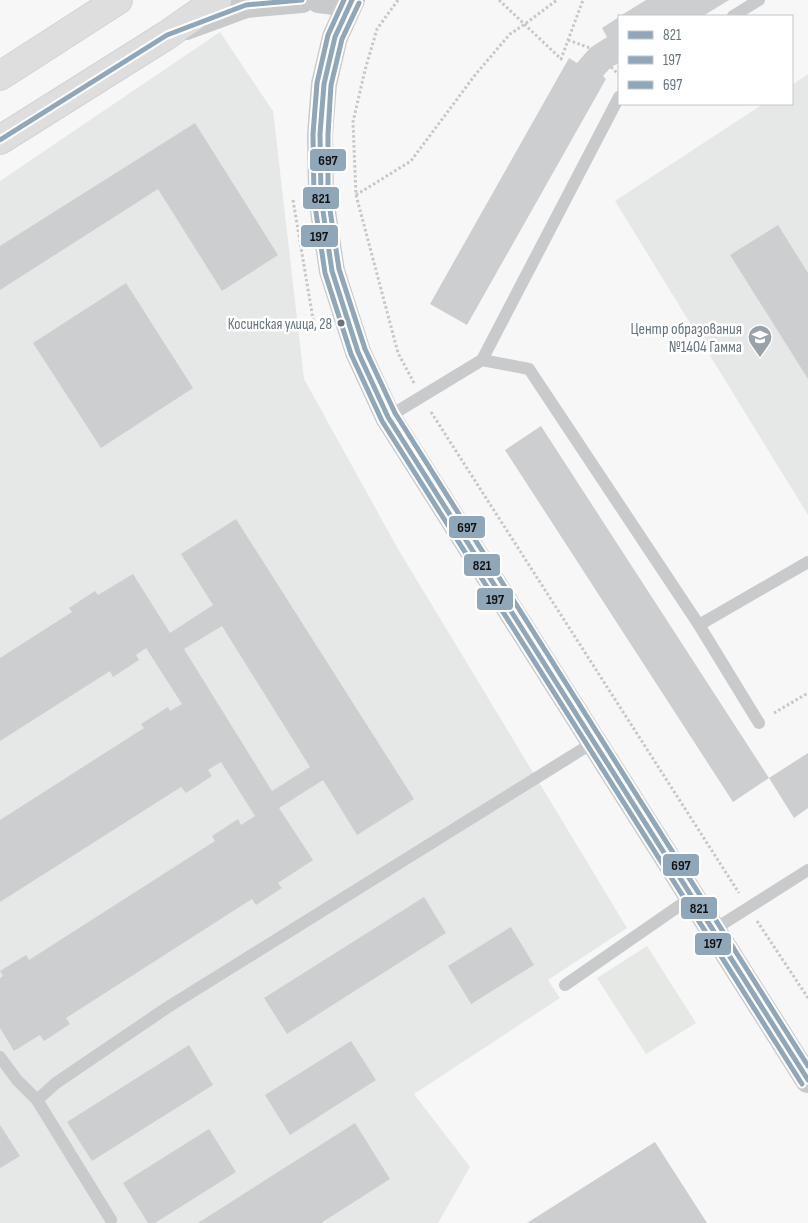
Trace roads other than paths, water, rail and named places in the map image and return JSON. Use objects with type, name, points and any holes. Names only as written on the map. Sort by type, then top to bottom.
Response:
[{"type":"main road","points":[[0,76],[118,0]]},
{"type":"main road","points":[[0,140],[167,35],[217,0]]},
{"type":"street","points":[[167,35],[246,5],[302,0]]},
{"type":"street","points":[[319,0],[350,2],[335,37],[324,84],[320,134],[321,198],[332,271],[358,352],[388,418],[808,1080]]},
{"type":"lane","points":[[735,15],[759,0]]},
{"type":"lane","points":[[388,418],[482,360],[618,99]]},
{"type":"lane","points":[[482,360],[529,368],[699,625],[759,723]]},
{"type":"lane","points":[[699,625],[808,562]]},
{"type":"lane","points":[[37,1100],[56,1083],[168,1007],[594,742]]},
{"type":"lane","points":[[713,930],[808,870]]},
{"type":"lane","points":[[565,985],[692,897]]},
{"type":"lane","points":[[0,1057],[16,1080],[37,1100],[111,1220]]},
{"type":"place","name":"Косинская улица, 28","points":[[341,323]]},
{"type":"place","name":"Центр образования №1404 Гамма","points":[[760,358]]}]
